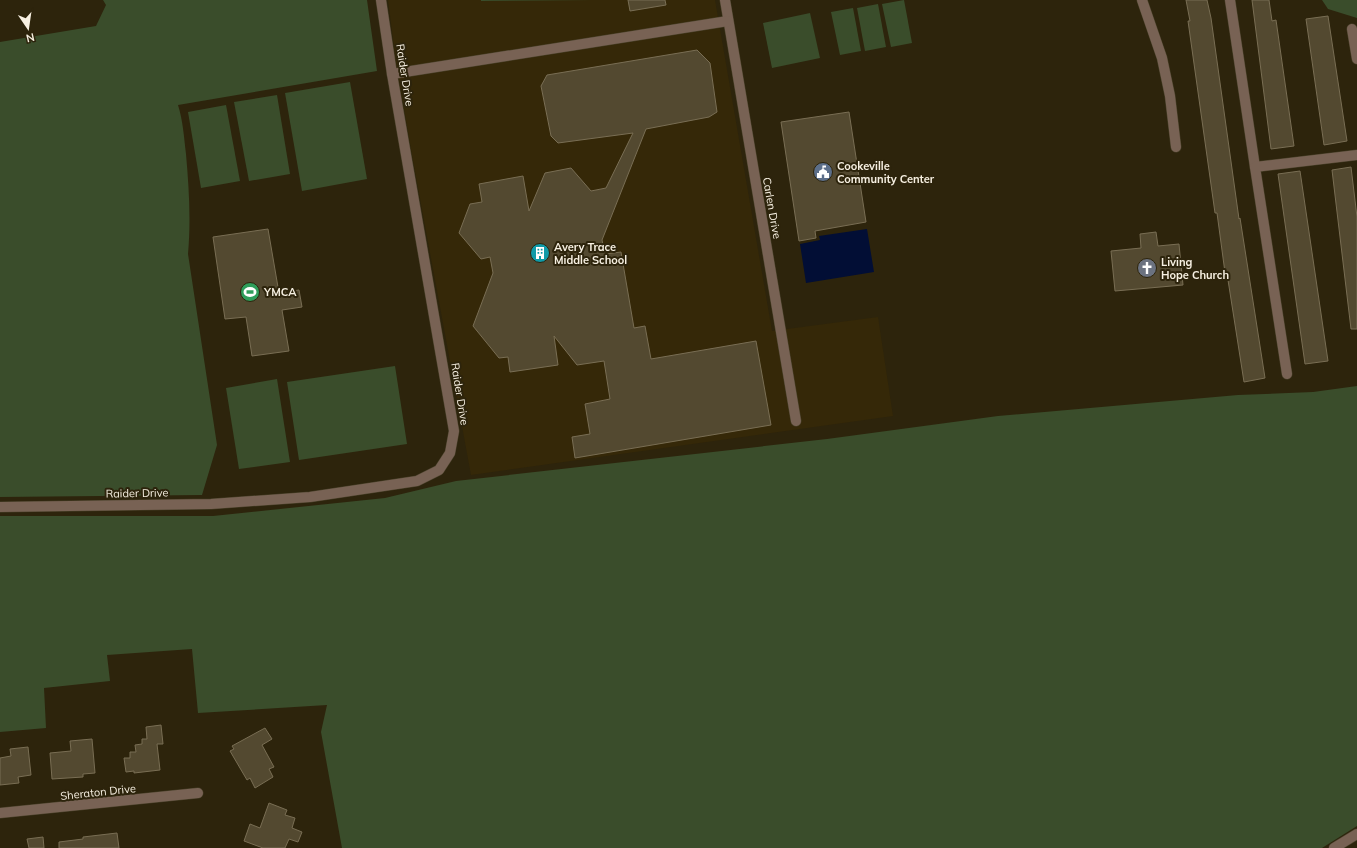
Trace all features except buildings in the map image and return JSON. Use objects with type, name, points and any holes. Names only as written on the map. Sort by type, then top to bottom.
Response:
[{"type":"street","name":"Raider Drive","points":[[0,507],[211,504],[310,497],[417,481],[439,470],[450,453],[454,431],[392,74],[381,0]]},
{"type":"street","name":"Carlen Drive","points":[[725,0],[796,421]]},
{"type":"street","points":[[1142,0],[1162,58],[1170,96],[1176,147]]},
{"type":"street","points":[[1230,0],[1287,374]]},
{"type":"street","points":[[392,74],[728,21]]},
{"type":"street","points":[[1352,29],[1357,59]]},
{"type":"street","points":[[1255,167],[1357,155]]},
{"type":"street","name":"Sheraton Drive","points":[[0,813],[198,793]]},
{"type":"street","points":[[1334,848],[1357,834]]},
{"type":"shaded area","points":[[388,0],[715,0],[772,331],[878,317],[893,416],[471,475],[412,155],[396,62]]},
{"type":"green space","points":[[103,0],[367,0],[377,71],[178,105],[183,129],[188,179],[188,254],[217,445],[202,495],[0,497],[0,42],[96,26],[106,5]]},
{"type":"green space","points":[[481,0],[593,0],[481,1]]},
{"type":"green space","points":[[904,0],[912,43],[891,47],[882,4]]},
{"type":"green space","points":[[1322,0],[1357,0],[1357,18],[1328,9]]},
{"type":"green space","points":[[878,4],[886,47],[865,51],[857,8]]},
{"type":"green space","points":[[853,8],[861,51],[840,55],[831,12]]},
{"type":"green space","points":[[810,13],[820,58],[772,68],[763,23]]},
{"type":"green space","points":[[350,82],[367,179],[302,191],[285,93]]},
{"type":"green space","points":[[277,95],[290,174],[249,181],[234,102]]},
{"type":"green space","points":[[226,105],[240,181],[201,188],[188,112]]},
{"type":"green space","points":[[395,366],[407,444],[299,460],[287,382]]},
{"type":"green space","points":[[277,379],[290,462],[239,469],[226,388]]},
{"type":"green space","points":[[1357,386],[1357,826],[1322,848],[342,848],[321,732],[327,705],[198,713],[192,649],[107,655],[110,681],[44,688],[46,728],[0,732],[0,516],[213,516],[385,498],[456,481],[827,439],[998,416],[1238,395],[1313,392]]},
{"type":"water","points":[[867,229],[874,272],[806,283],[800,244],[820,240],[819,236]]},
{"type":"place","name":"Cookeville Community Center","points":[[823,172]]},
{"type":"place","name":"Avery Trace Middle School","points":[[540,253]]},
{"type":"place","name":"Living Hope Church","points":[[1147,268]]},
{"type":"place","name":"YMCA","points":[[250,292]]}]
